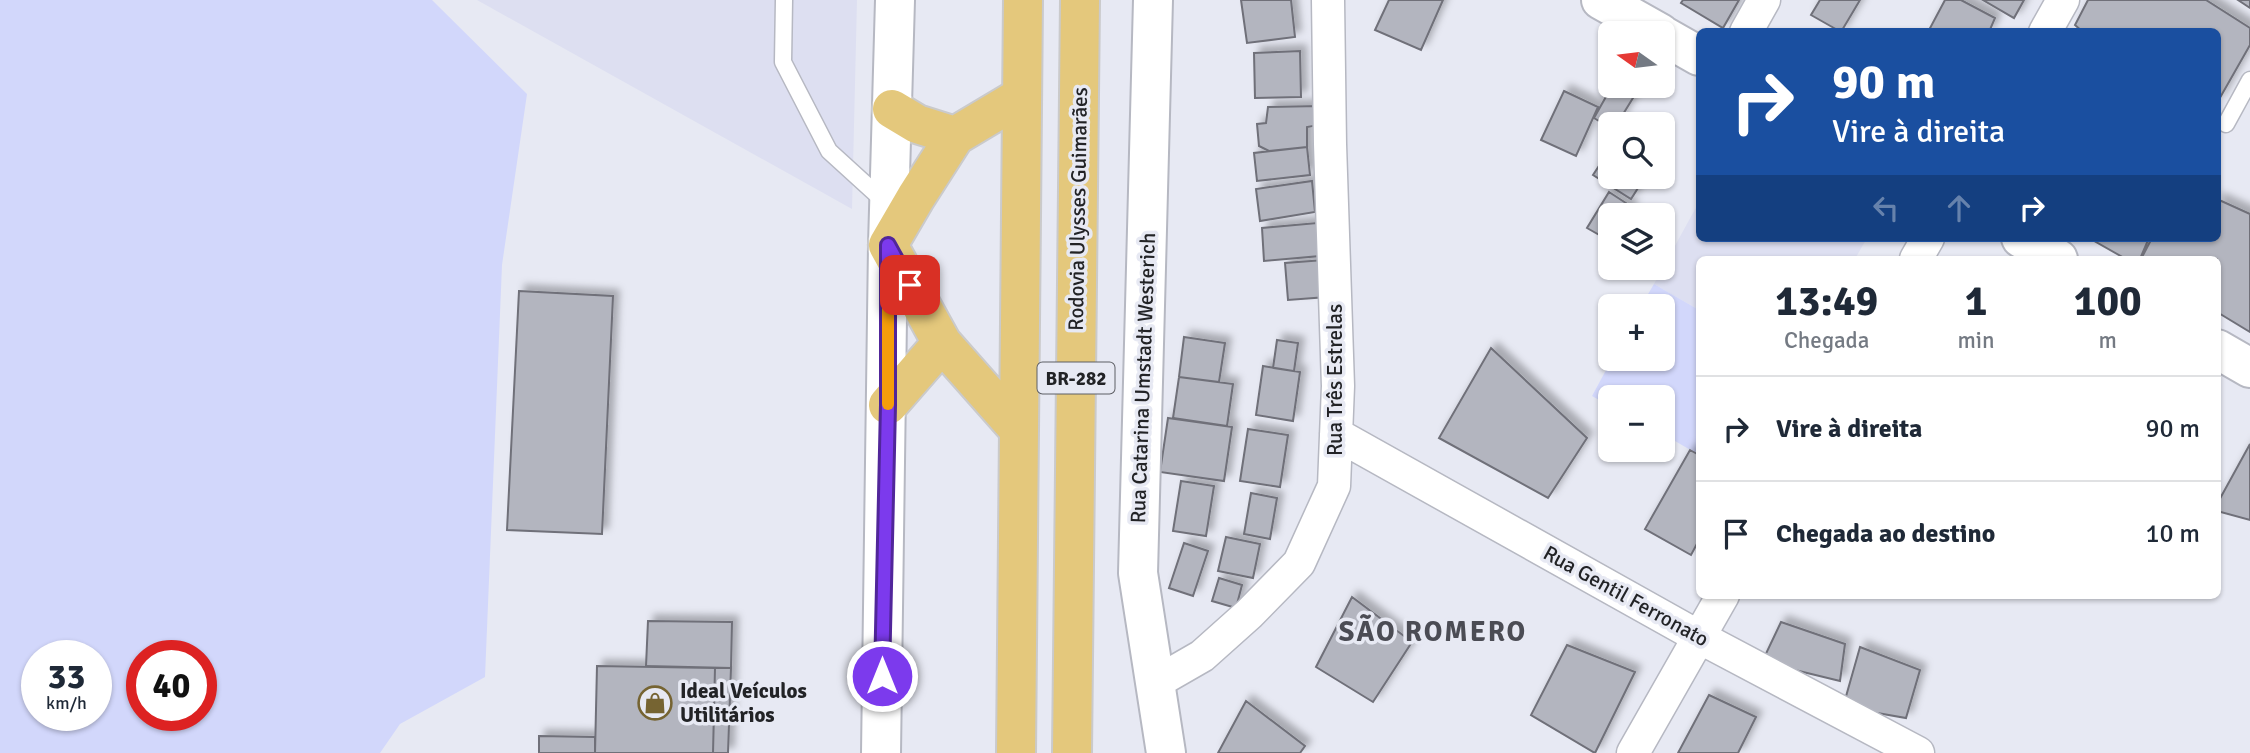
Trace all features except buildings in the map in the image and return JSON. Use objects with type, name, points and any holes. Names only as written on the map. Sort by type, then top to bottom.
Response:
[{"type":"highway","name":"BR-282","points":[[1016,753],[1023,0]]},
{"type":"highway","name":"Rodovia Ulysses Guimarães","points":[[1072,753],[1080,0]]},
{"type":"highway","points":[[1019,430],[942,344],[888,245],[955,136],[1023,96]]},
{"type":"highway","points":[[892,109],[917,124],[955,136]]},
{"type":"highway","points":[[888,405],[942,344]]},
{"type":"street","points":[[881,753],[888,405],[888,245],[895,0]]},
{"type":"street","name":"Rua Catarina Umstadt Westerich","points":[[1153,0],[1138,573],[1166,753]]},
{"type":"street","name":"Rua Três Estrelas","points":[[1155,683],[1202,656],[1250,614],[1299,563],[1334,486],[1338,386],[1328,0]]},
{"type":"street","points":[[1601,0],[1638,21]]},
{"type":"street","points":[[1748,28],[1764,0]]},
{"type":"street","points":[[2047,28],[2063,0]]},
{"type":"street","points":[[1675,42],[1696,54]]},
{"type":"street","points":[[2028,242],[2053,256]]},
{"type":"street","points":[[2221,351],[2250,368]]},
{"type":"street","name":"Rua Gentil Ferronato","points":[[1336,434],[1699,637],[1918,753]]},
{"type":"street","points":[[1633,753],[1721,599]]},
{"type":"lane","points":[[784,0],[783,62],[789,74],[829,151],[889,206]]},
{"type":"lane","points":[[2226,124],[2250,80]]},
{"type":"shaded area","points":[[0,0],[432,0],[527,94],[502,265],[485,677],[400,724],[380,753],[0,753]]},
{"type":"shaded area","points":[[477,0],[857,0],[852,209]]},
{"type":"shaded area","points":[[1696,207],[1696,242],[1865,242],[1857,256],[1696,256],[1696,308],[1654,284],[1656,280],[1675,280],[1675,246]]},
{"type":"shaded area","points":[[1654,284],[1671,294],[1648,294]]},
{"type":"shaded area","points":[[1675,296],[1696,308],[1696,453],[1675,441],[1675,385],[1598,385],[1598,399],[1592,396],[1606,371],[1675,371]]},
{"type":"slow traffic","points":[[888,309],[888,404]]},
{"type":"place","name":"Ideal Veículos Utilitários","points":[[655,703]]},
{"type":"district","name":"SÃO ROMERO","points":[[1433,631]]},
{"type":"route","points":[[882,676],[888,405],[888,245],[910,285]]}]
